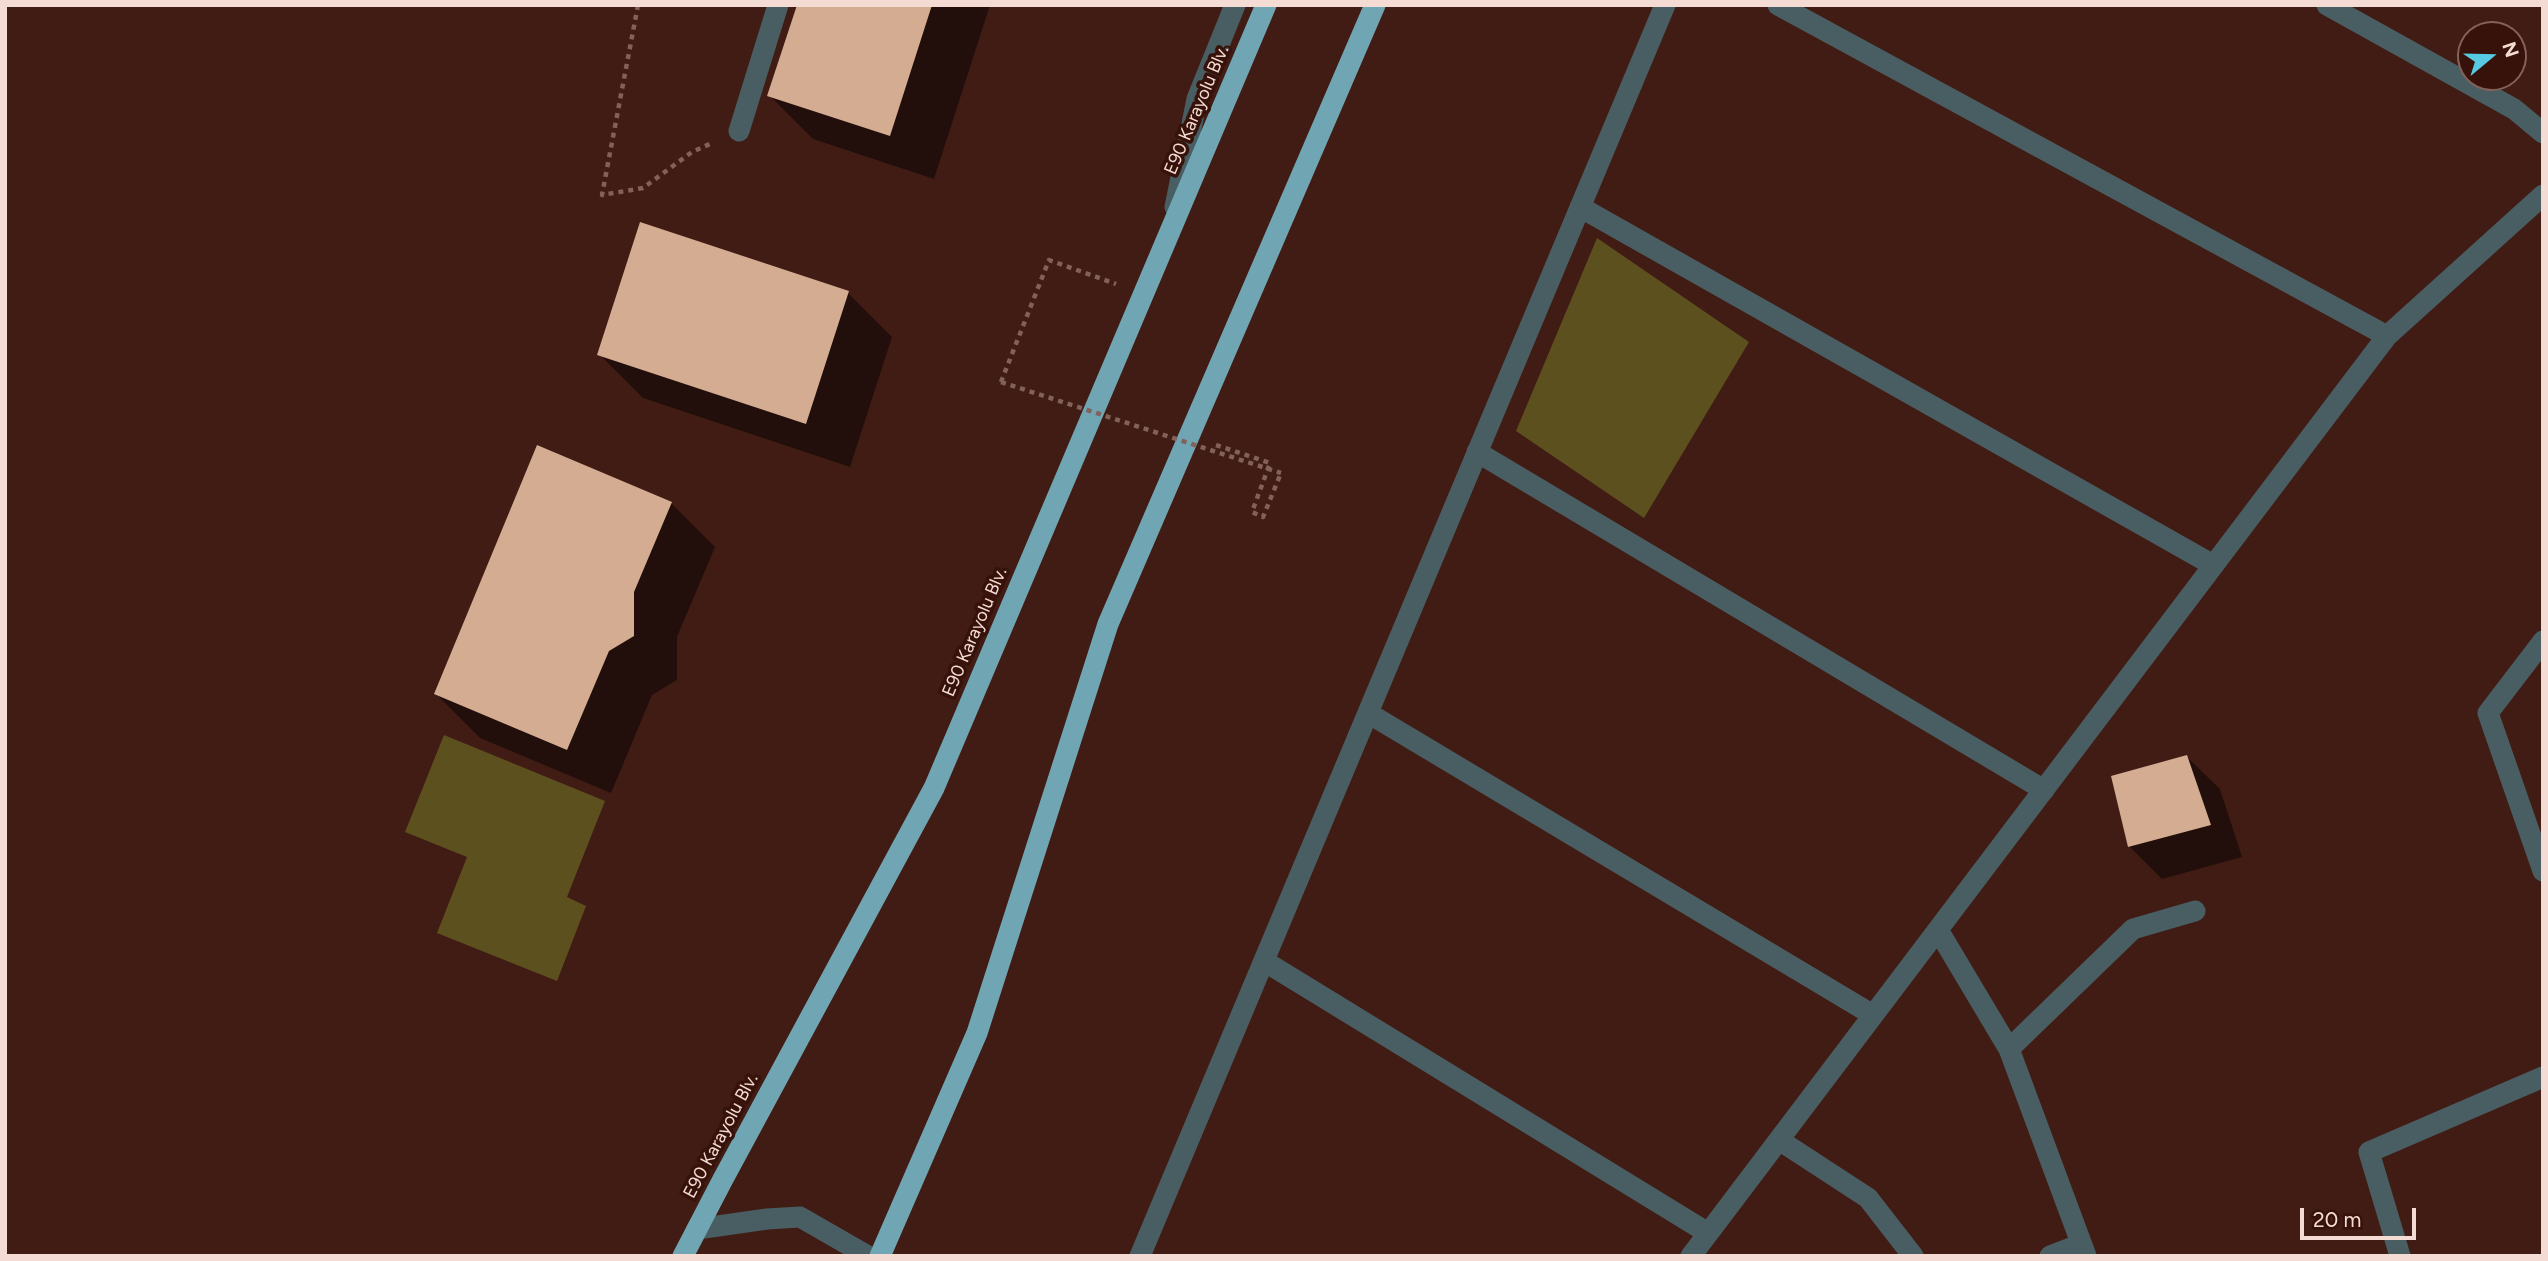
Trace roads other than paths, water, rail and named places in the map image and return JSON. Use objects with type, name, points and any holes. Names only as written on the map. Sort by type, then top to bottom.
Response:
[{"type":"highway","name":"E90 Karayolu Blv.","points":[[683,1256],[934,788],[1266,5]]},
{"type":"highway","points":[[880,1256],[977,1033],[1108,624],[1375,5]]},
{"type":"street","points":[[739,131],[778,5]]},
{"type":"street","points":[[1170,230],[1197,99],[1236,5]]},
{"type":"street","points":[[1140,1256],[1665,5]]},
{"type":"street","points":[[1778,5],[2387,337]]},
{"type":"street","points":[[2328,5],[2514,109],[2543,133]]},
{"type":"street","points":[[1691,1256],[2387,337],[2543,195]]},
{"type":"street","points":[[1580,207],[2214,565]]},
{"type":"street","points":[[1477,452],[2044,790]]},
{"type":"street","points":[[2543,641],[2488,713],[2543,871]]},
{"type":"street","points":[[1368,713],[1873,1015]]},
{"type":"street","points":[[2009,1049],[2133,929],[2195,911]]},
{"type":"street","points":[[1938,930],[2009,1049],[2083,1250],[2050,1256]]},
{"type":"street","points":[[1264,961],[1708,1233]]},
{"type":"street","points":[[2400,1256],[2369,1152],[2543,1077]]},
{"type":"street","points":[[1779,1140],[1868,1198],[1913,1256]]},
{"type":"street","points":[[697,1230],[767,1219],[800,1217],[868,1256]]}]
